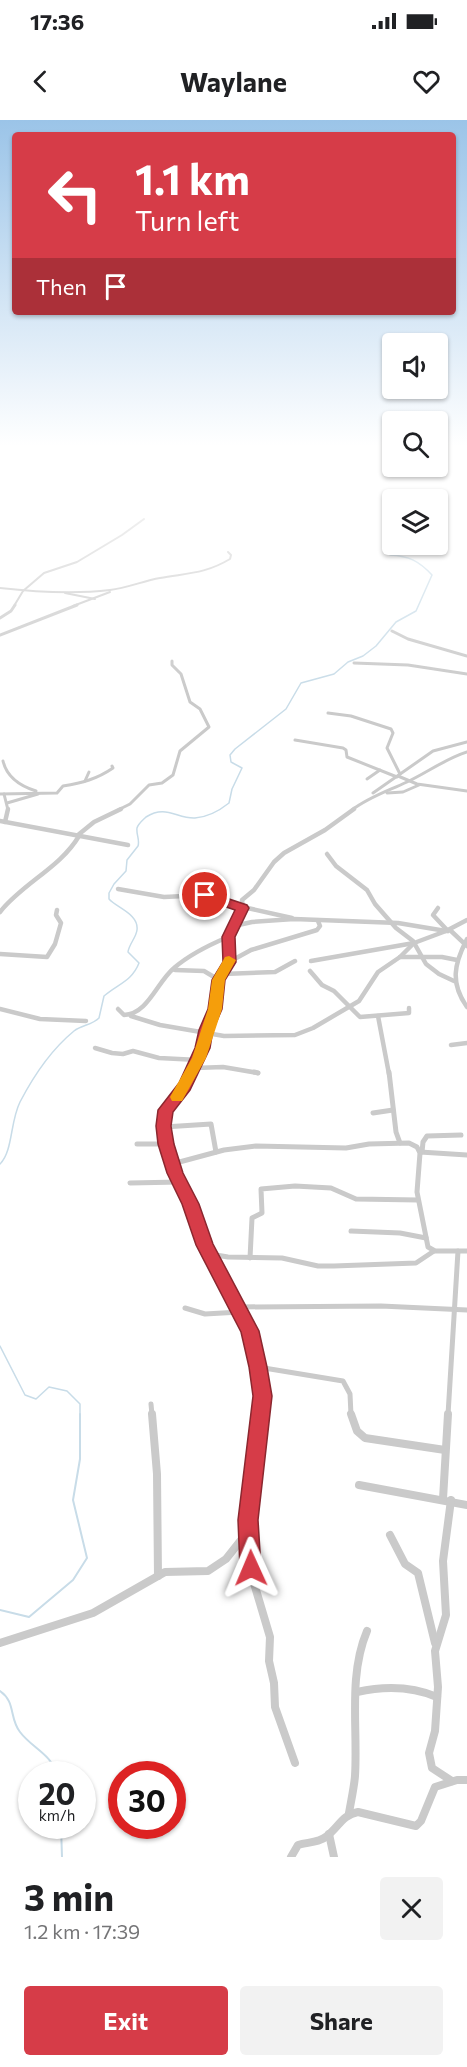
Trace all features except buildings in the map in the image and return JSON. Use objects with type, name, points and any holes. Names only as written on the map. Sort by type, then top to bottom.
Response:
[{"type":"street","points":[[0,618],[11,611],[23,591],[43,574],[69,566],[133,529]]},
{"type":"street","points":[[0,635],[118,589],[160,578],[191,575],[212,568],[230,559],[231,555],[228,552]]},
{"type":"street","points":[[0,588],[23,591],[118,589]]},
{"type":"street","points":[[56,591],[96,599]]},
{"type":"street","points":[[392,631],[406,639],[432,644],[467,656]]},
{"type":"street","points":[[0,912],[21,887],[61,857],[75,843],[78,835],[96,821],[130,804],[150,785],[162,783],[173,775],[180,751],[209,727],[200,709],[189,702],[181,674],[172,665],[172,661]]},
{"type":"street","points":[[354,663],[408,664],[467,674]]},
{"type":"street","points":[[328,713],[351,716],[392,729],[393,733],[387,750],[400,770],[398,776]]},
{"type":"street","points":[[295,740],[343,748],[346,750],[347,757],[409,781],[467,790]]},
{"type":"street","points":[[295,1763],[275,1707],[274,1683],[269,1660],[270,1637],[253,1580],[249,1556],[253,1465],[260,1431],[262,1405],[258,1367],[250,1331],[210,1254],[172,1164],[166,1144],[165,1110],[185,1086],[198,1060],[215,1009],[219,980],[229,962],[228,937],[243,907],[242,900],[254,890],[281,855],[325,830],[438,749],[467,742]]},
{"type":"street","points":[[365,800],[409,781],[446,759],[467,752]]},
{"type":"street","points":[[3,761],[4,768],[12,779],[25,787],[35,791],[50,789]]},
{"type":"street","points":[[112,766],[114,767],[104,775],[65,785],[57,792],[2,794],[8,810],[3,821],[128,845]]},
{"type":"street","points":[[367,779],[380,770]]},
{"type":"street","points":[[86,781],[89,772]]},
{"type":"street","points":[[381,793],[398,794],[420,784]]},
{"type":"street","points":[[15,793],[25,787]]},
{"type":"street","points":[[7,803],[41,793]]},
{"type":"street","points":[[327,854],[336,866],[367,890],[369,898],[414,943],[421,959],[440,976],[454,981]]},
{"type":"street","points":[[118,889],[164,897],[205,895],[253,912],[284,915],[294,919]]},
{"type":"street","points":[[438,908],[433,915],[448,931],[466,943],[453,970],[459,997],[467,1007]]},
{"type":"street","points":[[0,954],[46,958],[55,944],[61,923],[56,916],[57,910]]},
{"type":"street","points":[[234,926],[252,922],[294,919],[394,923],[448,931]]},
{"type":"street","points":[[229,962],[251,950],[317,930],[320,927],[318,920]]},
{"type":"street","points":[[311,961],[414,943],[448,931],[467,920]]},
{"type":"street","points":[[131,1016],[143,1007],[154,989],[172,970],[201,947],[228,937]]},
{"type":"street","points":[[118,1009],[124,1015],[160,1025],[206,1033],[228,1036],[291,1035],[313,1028],[348,1005],[362,999],[378,972],[400,957],[414,943]]},
{"type":"street","points":[[400,957],[421,959],[442,957],[457,960]]},
{"type":"street","points":[[223,974],[275,972],[283,969],[285,964],[295,961]]},
{"type":"street","points":[[172,970],[182,968],[204,971],[219,980]]},
{"type":"street","points":[[310,971],[322,985],[334,991],[360,1017],[409,1013],[409,1008]]},
{"type":"street","points":[[0,1009],[40,1019],[86,1021]]},
{"type":"street","points":[[378,1016],[385,1041],[386,1064],[396,1132],[400,1143]]},
{"type":"street","points":[[451,1045],[467,1043]]},
{"type":"street","points":[[95,1048],[112,1053],[123,1054],[133,1051],[159,1058],[198,1060]]},
{"type":"street","points":[[195,1068],[223,1067],[258,1073]]},
{"type":"street","points":[[373,1113],[393,1110]]},
{"type":"street","points":[[164,1126],[211,1124],[216,1152]]},
{"type":"street","points":[[461,1135],[427,1136],[423,1142],[418,1200],[424,1218],[428,1247],[434,1251],[467,1251]]},
{"type":"street","points":[[172,1164],[216,1152],[256,1146],[346,1148],[400,1143],[414,1145],[421,1152],[467,1155]]},
{"type":"street","points":[[137,1144],[166,1144]]},
{"type":"street","points":[[130,1183],[180,1182]]},
{"type":"street","points":[[250,1258],[250,1222],[252,1218],[261,1216],[263,1211],[261,1189],[295,1186],[331,1188],[356,1199],[418,1200]]},
{"type":"street","points":[[351,1231],[400,1233],[426,1238]]},
{"type":"street","points":[[210,1254],[282,1258],[318,1266],[416,1263],[434,1251]]},
{"type":"street","points":[[436,1646],[446,1615],[443,1561],[447,1500],[446,1450],[458,1251]]},
{"type":"street","points":[[185,1308],[205,1314],[239,1310],[381,1305],[467,1310]]},
{"type":"street","points":[[258,1367],[343,1381],[349,1390],[351,1421],[364,1438],[446,1450]]},
{"type":"street","points":[[151,1404],[157,1474],[158,1576]]},
{"type":"street","points":[[359,1485],[467,1505]]},
{"type":"street","points":[[0,1643],[90,1614],[171,1570],[208,1571],[226,1559],[249,1531]]},
{"type":"street","points":[[390,1535],[405,1564],[416,1570],[419,1576],[436,1646],[437,1697],[435,1731],[429,1753],[430,1761],[436,1773],[467,1786]]},
{"type":"street","points":[[349,1813],[355,1776],[354,1738],[360,1648],[367,1631]]},
{"type":"street","points":[[357,1692],[371,1689],[413,1689],[437,1697]]},
{"type":"street","points":[[291,1857],[295,1846],[321,1840],[349,1813],[358,1812],[416,1826],[423,1818],[435,1787],[454,1781],[467,1780]]},
{"type":"street","points":[[329,1834],[334,1857]]},
{"type":"waterway","points":[[0,1164],[7,1152],[20,1102],[37,1073],[66,1038],[77,1029],[99,1018],[104,996],[129,978],[139,963],[128,952],[137,930],[137,924],[127,912],[109,899],[109,893],[114,884],[126,871],[127,860],[138,846],[138,825],[153,813],[166,812],[195,818],[213,813],[229,803],[232,789],[242,768],[231,762],[230,755],[235,749],[286,709],[301,683],[334,674],[348,662],[363,656],[376,646],[396,622],[416,611],[432,575],[423,566],[408,558],[390,555]]},
{"type":"waterway","points":[[0,1346],[25,1395],[36,1399],[49,1387],[67,1391],[80,1404],[80,1459],[73,1500],[87,1558],[73,1580],[29,1617],[0,1610]]},
{"type":"waterway","points":[[0,1691],[8,1700],[20,1732],[50,1761]]},
{"type":"waterway","points":[[61,1839],[62,1857]]},
{"type":"slow traffic","points":[[177,1097],[199,1058],[205,1042],[206,1030],[215,1009],[219,978],[225,971],[229,960]]},
{"type":"route","points":[[205,895],[243,908],[228,937],[229,962],[219,978],[215,1009],[206,1030],[203,1048],[185,1086],[165,1110],[164,1126],[166,1144],[175,1173],[191,1204],[205,1245],[250,1331],[258,1367],[262,1396],[260,1431],[253,1465],[248,1520],[251,1568]]}]
